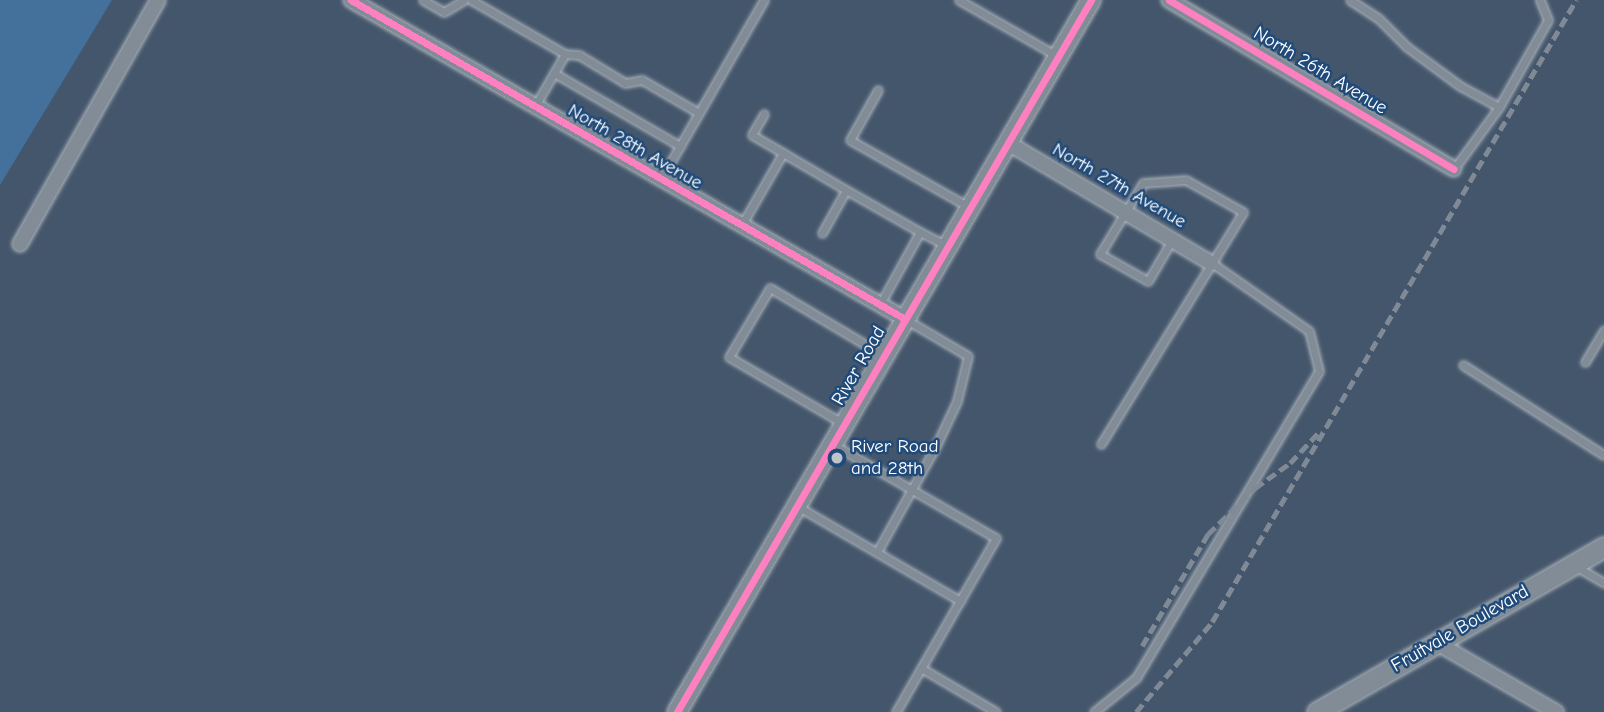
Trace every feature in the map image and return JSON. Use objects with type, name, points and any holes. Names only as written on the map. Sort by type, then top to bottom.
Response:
[{"type":"main road","name":"Fruitvale Boulevard","points":[[1317,712],[1604,547]]},
{"type":"street","points":[[20,244],[158,0]]},
{"type":"street","name":"North 28th Avenue","points":[[351,0],[878,307],[905,319]]},
{"type":"street","name":"River Road","points":[[677,712],[1091,0]]},
{"type":"street","name":"North 26th Avenue","points":[[1169,0],[1454,169]]},
{"type":"street","name":"North 27th Avenue","points":[[1008,143],[1211,262]]},
{"type":"street","points":[[1437,643],[1556,712]]},
{"type":"lane","points":[[423,0],[444,12],[464,0]]},
{"type":"lane","points":[[471,0],[565,54],[579,55],[625,83],[642,80],[699,113]]},
{"type":"lane","points":[[661,180],[764,0]]},
{"type":"lane","points":[[959,0],[1058,57]]},
{"type":"lane","points":[[1349,0],[1378,18],[1407,47],[1460,86],[1499,107]]},
{"type":"lane","points":[[1454,169],[1499,107],[1548,20],[1540,0]]},
{"type":"lane","points":[[534,107],[565,54]]},
{"type":"lane","points":[[554,73],[680,146]]},
{"type":"lane","points":[[878,90],[850,140],[970,208]]},
{"type":"lane","points":[[764,114],[752,135],[947,246]]},
{"type":"lane","points":[[740,226],[783,153]]},
{"type":"lane","points":[[1101,444],[1243,212],[1186,180],[1143,183],[1101,254],[1148,281],[1172,239]]},
{"type":"lane","points":[[822,233],[846,190]]},
{"type":"lane","points":[[878,307],[920,232]]},
{"type":"lane","points":[[1094,712],[1136,678],[1319,371],[1309,331],[1211,262]]},
{"type":"lane","points":[[844,424],[729,357],[770,288],[884,355]]},
{"type":"lane","name":"North 28th Avenue","points":[[905,319],[968,356],[957,401],[913,490]]},
{"type":"lane","points":[[1585,362],[1604,330]]},
{"type":"lane","points":[[1464,365],[1604,455]]},
{"type":"lane","points":[[832,444],[996,538],[895,712]]},
{"type":"lane","points":[[877,552],[913,490]]},
{"type":"lane","points":[[796,506],[960,601]]},
{"type":"lane","points":[[1573,565],[1604,583]]},
{"type":"lane","points":[[921,668],[996,712]]},
{"type":"water","points":[[0,0],[112,0],[0,185]]},
{"type":"railway","points":[[1136,712],[1212,622],[1576,0]]},
{"type":"railway","points":[[1142,646],[1208,534],[1255,488],[1290,463],[1318,433]]},
{"type":"cycle path","points":[[351,0],[905,319]]},
{"type":"cycle path","points":[[677,712],[1091,0]]},
{"type":"cycle path","points":[[1169,0],[1454,169]]},
{"type":"place","name":"River Road and 28th","points":[[837,458]]}]
